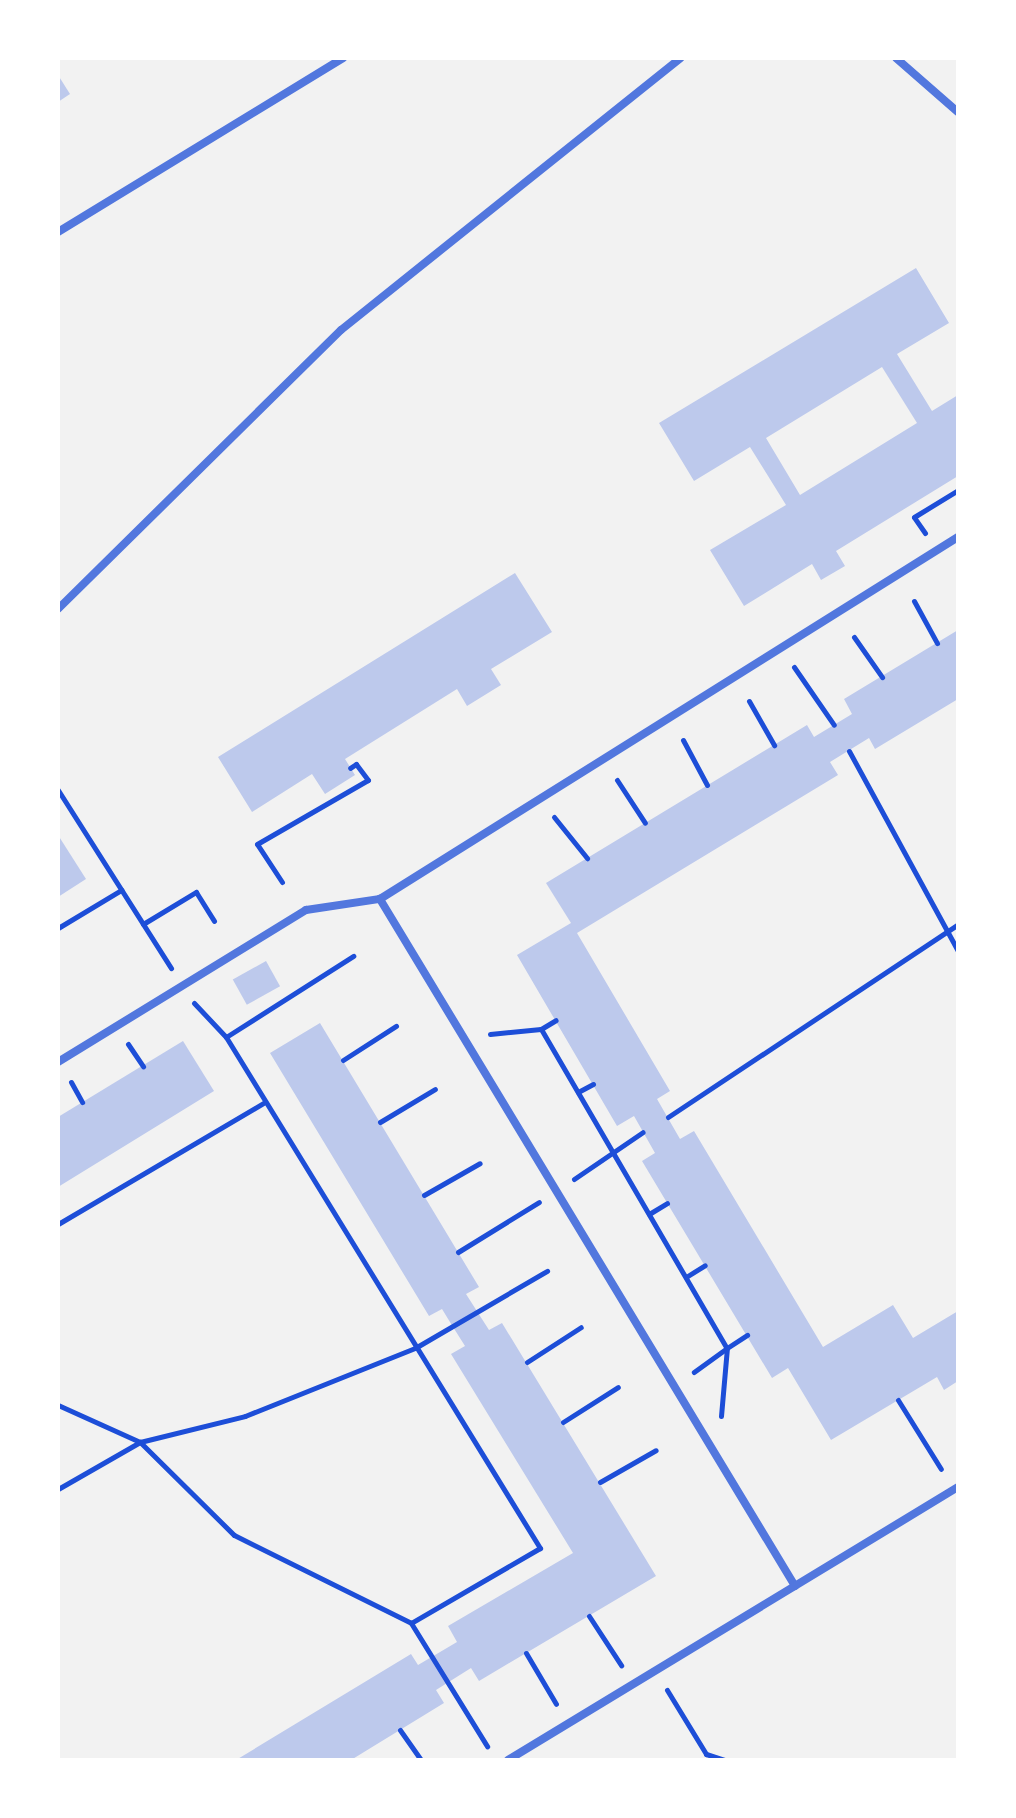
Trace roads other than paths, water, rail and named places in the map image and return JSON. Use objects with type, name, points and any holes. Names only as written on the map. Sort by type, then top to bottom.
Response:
[{"type":"street","points":[[58,232],[343,58]]},
{"type":"street","points":[[58,609],[341,330],[681,58]]},
{"type":"street","points":[[896,58],[958,112]]},
{"type":"street","points":[[58,1062],[306,910],[380,899],[958,537]]},
{"type":"street","points":[[380,899],[795,1586]]},
{"type":"street","points":[[508,1760],[958,1487]]}]
